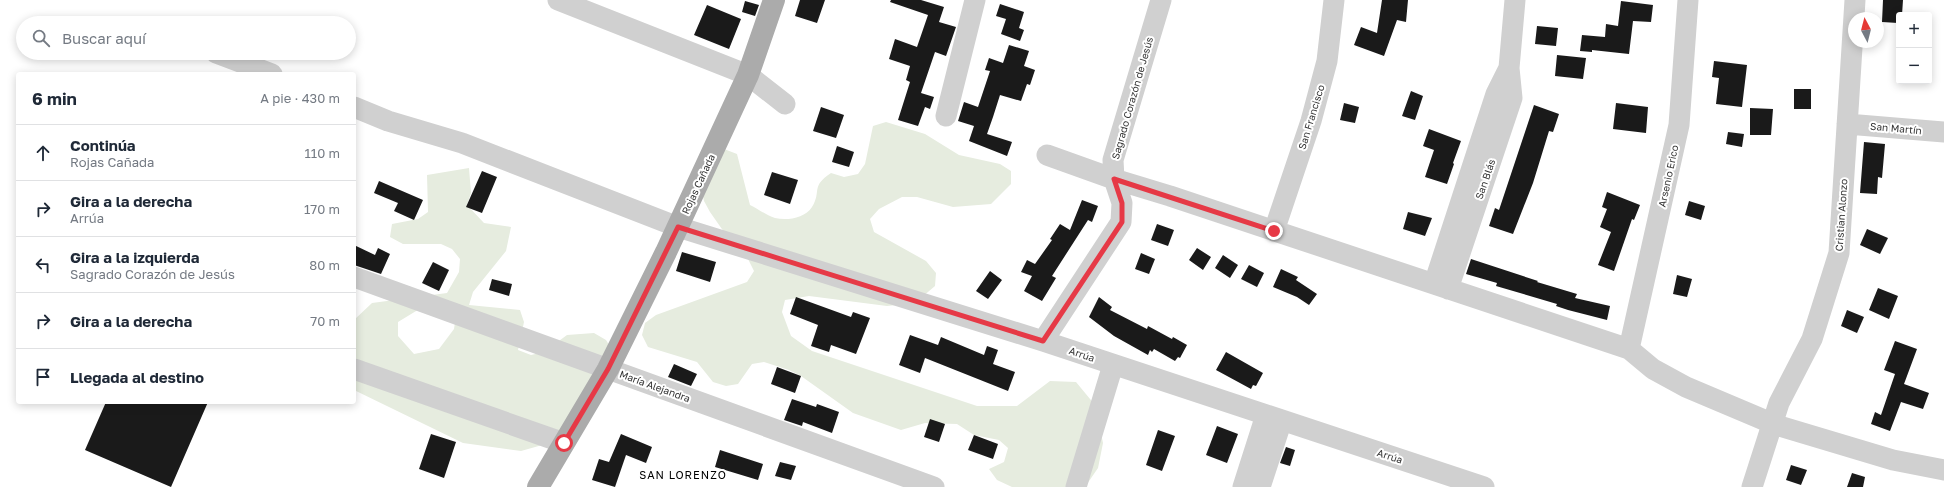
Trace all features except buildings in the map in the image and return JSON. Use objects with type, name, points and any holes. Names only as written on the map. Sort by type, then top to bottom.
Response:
[{"type":"main road","name":"Rojas Cañada","points":[[538,487],[608,369],[678,227],[748,75],[774,0]]},
{"type":"street","points":[[558,0],[748,75],[785,104]]},
{"type":"street","points":[[946,116],[975,0]]},
{"type":"street","name":"Sagrado Corazón de Jesús","points":[[1043,341],[1122,222],[1122,203],[1114,179],[1113,160],[1161,0]]},
{"type":"street","name":"San Francisco","points":[[1274,231],[1311,121],[1327,61],[1334,0]]},
{"type":"street","name":"San Blás","points":[[1441,286],[1496,94],[1509,68],[1515,0]]},
{"type":"street","name":"Arsenio Erico","points":[[1629,349],[1679,125],[1688,0]]},
{"type":"street","name":"Cristian Alonzo","points":[[1752,487],[1779,404],[1812,339],[1839,253],[1855,0]]},
{"type":"street","points":[[235,60],[267,72]]},
{"type":"street","name":"Arrúa","points":[[356,108],[388,121],[462,143],[678,227],[1043,341],[1274,417],[1445,481],[1484,487]]},
{"type":"street","name":"San Martín","points":[[1847,124],[1944,132]]},
{"type":"street","points":[[1047,156],[1629,349],[1653,369],[1686,387],[1772,423],[1893,460],[1944,470]]},
{"type":"street","name":"María Alejandra","points":[[356,278],[934,487]]},
{"type":"street","points":[[1076,487],[1113,365]]},
{"type":"street","points":[[356,370],[564,443]]},
{"type":"street","points":[[1243,487],[1274,417]]},
{"type":"street","points":[[1260,487],[1274,417]]},
{"type":"shaded area","points":[[886,122],[925,134],[959,155],[1000,164],[1011,171],[1011,184],[991,204],[953,207],[917,197],[902,197],[879,209],[870,219],[874,232],[926,261],[936,273],[935,286],[915,303],[887,306],[809,296],[785,300],[782,312],[791,336],[812,351],[977,406],[1017,406],[1050,381],[1076,382],[1095,405],[1103,443],[1098,468],[1085,487],[1012,487],[997,480],[989,469],[1004,462],[1008,448],[999,440],[974,435],[957,424],[925,423],[901,430],[853,413],[801,376],[789,370],[764,362],[752,364],[738,384],[726,386],[713,382],[697,362],[648,347],[642,335],[645,323],[656,315],[747,282],[754,271],[743,249],[724,232],[704,201],[701,188],[724,149],[737,154],[750,205],[775,218],[790,219],[805,214],[809,211],[815,202],[818,186],[831,173],[844,177],[858,174],[865,164],[873,126]]},
{"type":"shaded area","points":[[469,168],[471,193],[467,205],[484,223],[511,227],[506,251],[473,292],[469,305],[520,310],[524,322],[518,350],[531,355],[544,352],[567,335],[594,333],[606,340],[613,351],[560,440],[521,451],[463,443],[356,391],[356,318],[372,303],[447,293],[459,272],[460,259],[452,249],[441,244],[403,244],[390,237],[392,224],[418,219],[428,212],[427,175]],"holes":[[[421,308],[456,316],[454,329],[439,349],[414,354],[398,336],[398,322]]]},
{"type":"district","name":"SAN LORENZO","points":[[683,475]]},
{"type":"route","points":[[564,443],[608,369],[678,227],[1043,341],[1122,222],[1122,203],[1114,179],[1274,231]]}]
